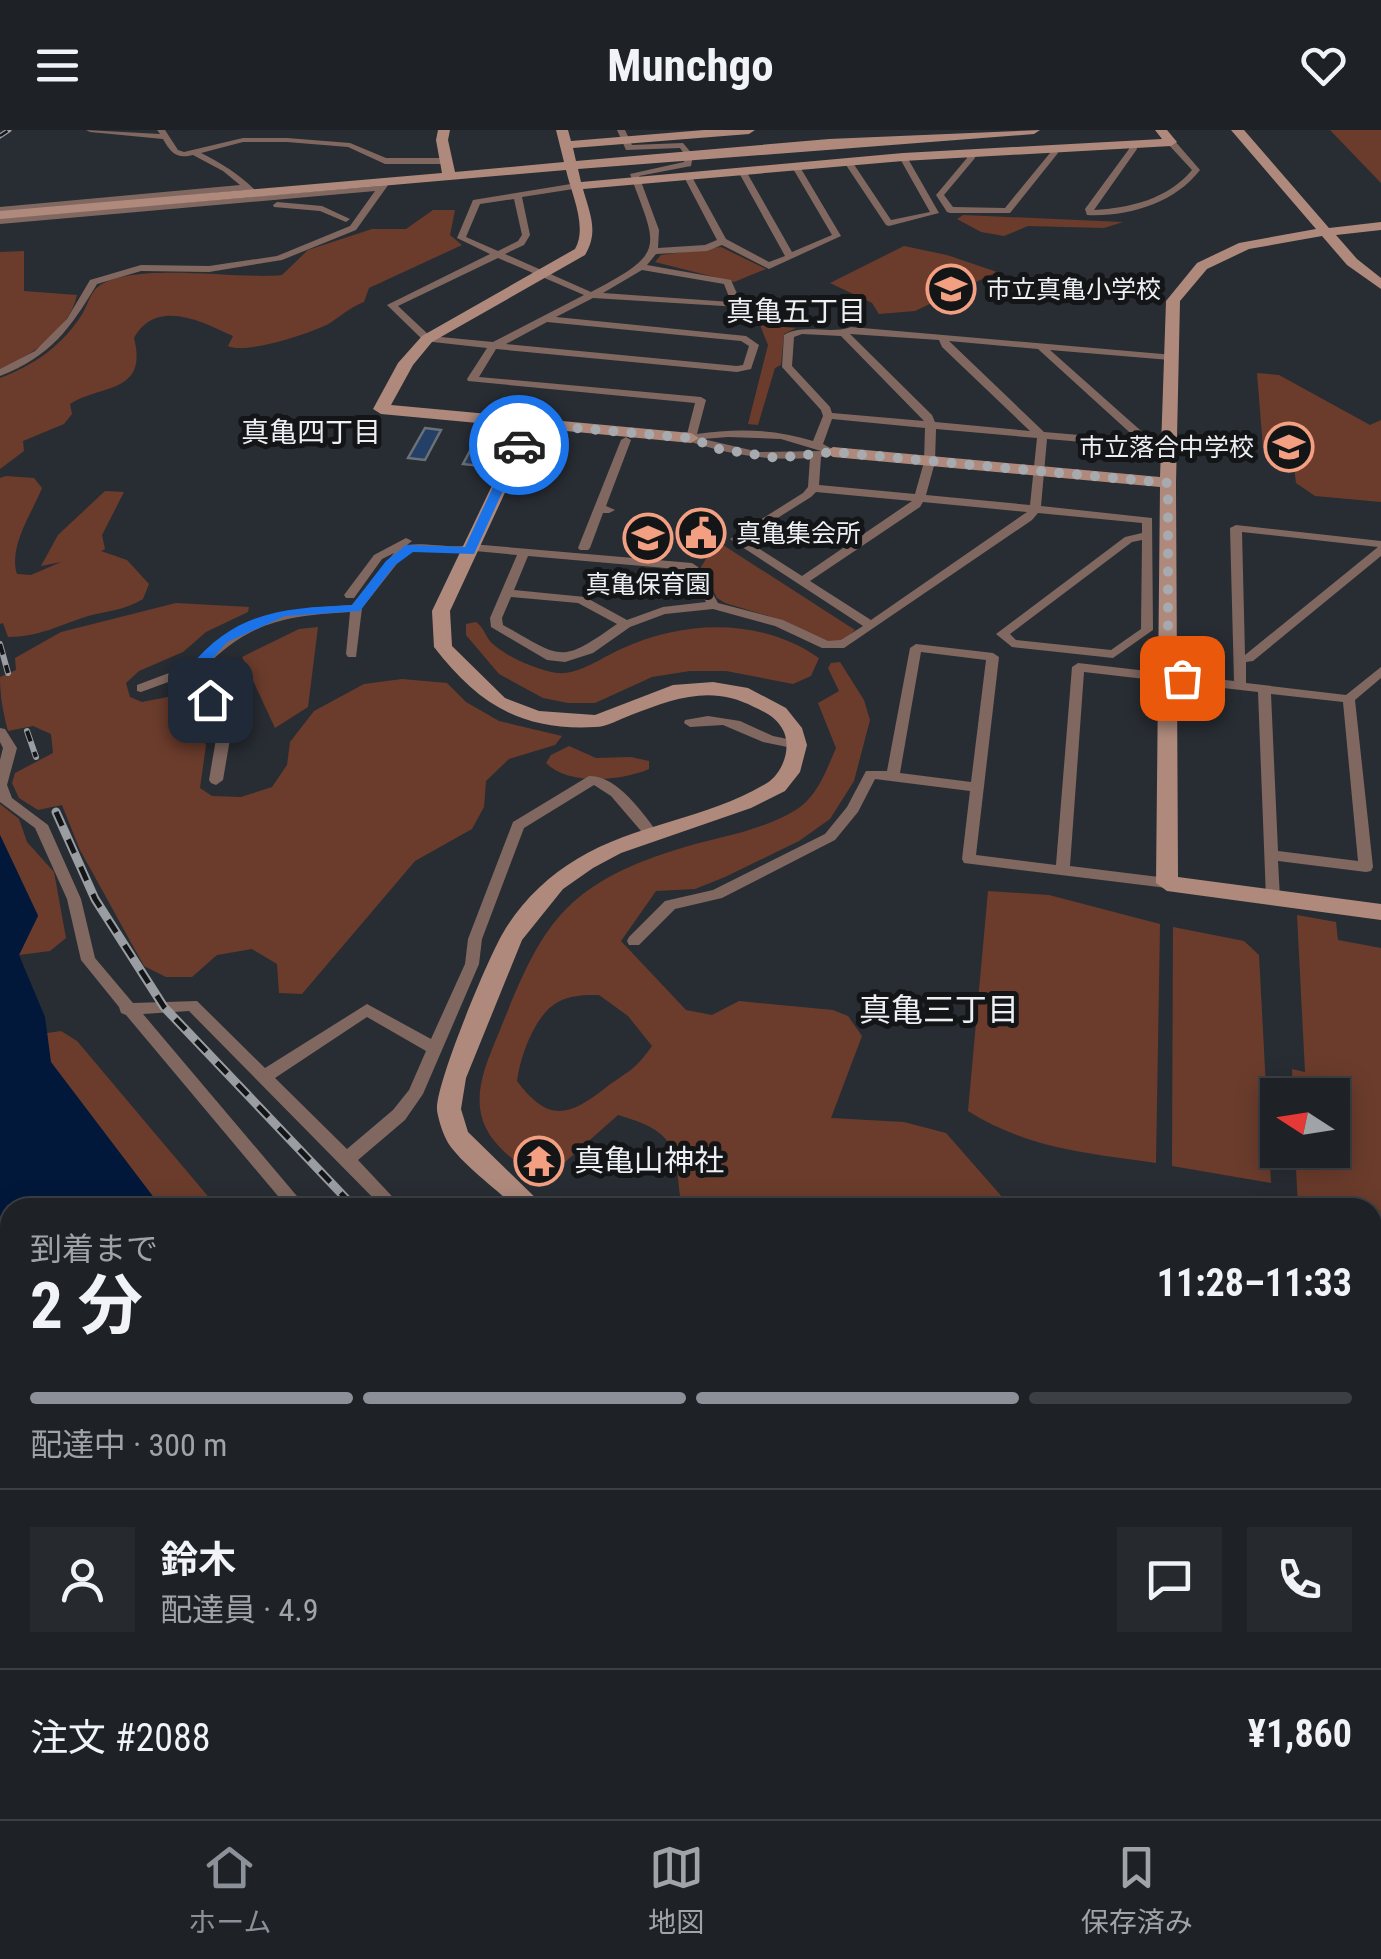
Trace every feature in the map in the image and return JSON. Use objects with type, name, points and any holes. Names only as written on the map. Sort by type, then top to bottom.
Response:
[{"type":"street","points":[[90,130],[162,134],[176,154],[196,154],[242,140],[307,142],[350,145],[385,161],[448,169],[1034,130]]},
{"type":"street","points":[[306,130],[307,142]]},
{"type":"street","points":[[444,130],[448,169]]},
{"type":"street","points":[[562,130],[587,240],[570,260],[462,316],[427,339],[406,363],[382,409],[691,438],[737,432],[789,437],[822,451]]},
{"type":"street","points":[[643,267],[720,278],[728,282],[737,305],[592,295],[461,238],[476,202],[517,194],[623,135],[749,130]]},
{"type":"street","points":[[1132,144],[1133,149],[1090,212],[1130,210],[1188,184],[1196,170],[1161,130]]},
{"type":"street","points":[[1237,130],[1352,262],[1381,285]]},
{"type":"street","points":[[623,135],[629,148],[683,145],[689,155],[688,164],[634,174],[658,236],[656,252],[643,267],[492,348],[472,379],[701,400]]},
{"type":"street","points":[[571,166],[636,180],[903,158],[1171,142]]},
{"type":"street","points":[[970,154],[972,158],[940,195],[950,210],[1008,211],[1054,153],[1051,149]]},
{"type":"street","points":[[196,154],[226,169],[258,195]]},
{"type":"street","points":[[848,162],[889,223],[935,213],[903,158]]},
{"type":"street","points":[[688,176],[722,241],[770,266],[837,236],[796,167]]},
{"type":"street","points":[[0,212],[385,185],[448,169]]},
{"type":"street","points":[[742,172],[790,256]]},
{"type":"street","points":[[0,373],[39,353],[71,320],[93,282],[140,268],[209,269],[280,258],[353,228],[385,185]]},
{"type":"street","points":[[517,194],[526,236],[521,243],[392,304],[427,339],[737,370],[748,367],[754,345],[743,338],[544,320]]},
{"type":"street","points":[[0,212],[157,208],[168,212],[258,195],[346,219]]},
{"type":"street","points":[[1167,883],[1168,483],[1173,301],[1202,266],[1244,246],[1325,230],[1381,226]]},
{"type":"street","points":[[656,252],[708,248],[722,241]]},
{"type":"street","points":[[1042,348],[1144,438],[1143,444],[828,416],[787,367],[789,335],[801,331],[850,330],[1170,357]]},
{"type":"street","points":[[804,580],[916,506],[927,461],[931,425],[928,417],[844,333]]},
{"type":"street","points":[[944,338],[944,345],[1042,436]]},
{"type":"street","points":[[691,438],[705,384]]},
{"type":"street","points":[[828,416],[813,488],[736,539],[870,625]]},
{"type":"street","points":[[522,1198],[457,1137],[449,1109],[454,1078],[512,936],[555,884],[586,863],[766,793],[790,772],[797,745],[792,728],[779,712],[741,692],[713,688],[680,689],[620,715],[575,723],[536,717],[498,702],[443,647],[440,610],[529,424]]},
{"type":"street","points":[[731,452],[730,437],[737,432]]},
{"type":"street","points":[[524,552],[496,618],[497,627],[551,657],[578,655],[626,624],[663,611],[712,605],[780,623],[826,645],[844,644],[1028,518],[1035,508],[1042,436]]},
{"type":"street","points":[[786,458],[794,444],[789,437]]},
{"type":"street","points":[[691,438],[731,452],[786,458],[822,451],[1168,483]]},
{"type":"street","points":[[584,548],[604,509],[626,440]]},
{"type":"street","points":[[813,488],[1148,520],[1148,536],[1147,630],[1113,654],[1012,643],[1002,634],[1129,539],[1148,536]]},
{"type":"street","points":[[1240,685],[1236,528],[1381,548]]},
{"type":"street","points":[[1236,552],[1267,532]]},
{"type":"street","points":[[141,688],[197,667],[222,640],[282,612],[353,602],[410,548],[472,546],[692,568],[712,605]]},
{"type":"street","points":[[1241,659],[1249,658],[1381,548]]},
{"type":"street","points":[[508,593],[581,600],[626,624]]},
{"type":"street","points":[[352,654],[353,602]]},
{"type":"street","points":[[893,776],[916,648],[993,656],[970,859],[1381,912]]},
{"type":"street","points":[[1063,870],[1078,666],[1349,698],[1381,671]]},
{"type":"street","points":[[197,667],[224,733],[216,780]]},
{"type":"street","points":[[1264,688],[1274,898]]},
{"type":"street","points":[[1271,855],[1366,867],[1349,698]]},
{"type":"street","points":[[690,723],[712,718],[736,721],[774,743],[797,745]]},
{"type":"street","points":[[0,732],[10,748],[0,784],[6,800],[42,825],[74,900],[88,960],[290,1198]]},
{"type":"street","points":[[634,942],[670,905],[717,894],[830,836],[853,809],[871,774],[976,787]]},
{"type":"street","points":[[347,1160],[399,1115],[415,1094],[472,964],[475,939],[518,825],[594,779],[616,793],[652,835]]},
{"type":"street","points":[[126,1008],[192,1005],[384,1198]]},
{"type":"street","points":[[266,1076],[367,1010],[434,1048]]},
{"type":"shaded area","points":[[1330,130],[1381,130],[1381,183]]},
{"type":"shaded area","points":[[433,210],[455,210],[450,235],[462,245],[369,288],[364,302],[309,332],[279,342],[236,348],[228,346],[233,336],[193,319],[154,319],[134,338],[137,356],[128,378],[70,404],[72,414],[64,424],[23,441],[24,451],[0,469],[0,378],[34,362],[54,347],[79,319],[99,286],[137,274],[282,275],[308,250],[372,229],[406,229]]},
{"type":"shaded area","points":[[963,215],[1123,222],[1104,228],[1028,226],[1004,236],[981,232],[957,219]]},
{"type":"shaded area","points":[[904,246],[997,272],[915,311],[879,314],[872,303],[830,283]]},
{"type":"shaded area","points":[[721,247],[766,269],[734,282],[655,262],[661,255]]},
{"type":"shaded area","points":[[24,251],[24,291],[77,295],[58,331],[24,357],[0,369],[0,252]]},
{"type":"shaded area","points":[[760,325],[796,328],[784,334],[781,365],[775,368],[758,425],[748,424],[768,345]]},
{"type":"shaded area","points":[[1257,373],[1279,375],[1370,425],[1381,420],[1381,502],[1315,496],[1296,483],[1292,451],[1263,448]]},
{"type":"shaded area","points":[[0,478],[34,478],[42,488],[18,542],[17,574],[31,575],[61,562],[41,566],[58,535],[105,491],[124,492],[102,535],[105,549],[101,551],[127,560],[149,584],[143,599],[40,633],[8,637],[3,623],[0,624]]},
{"type":"shaded area","points":[[723,545],[855,630],[843,641],[827,642],[785,621],[717,598],[701,567],[714,546]]},
{"type":"shaded area","points":[[176,603],[249,607],[248,612],[206,632],[183,652],[139,671],[126,683],[130,697],[142,702],[183,694],[206,745],[200,788],[212,796],[241,797],[272,787],[287,765],[290,742],[314,711],[364,684],[402,679],[447,683],[466,702],[499,721],[562,736],[555,745],[509,759],[486,781],[484,807],[472,829],[415,861],[302,994],[279,993],[277,964],[252,949],[217,955],[192,977],[166,977],[144,966],[80,850],[62,805],[38,810],[19,798],[12,783],[15,773],[53,753],[51,734],[33,726],[8,731],[0,677],[16,670],[15,658],[61,632]]},
{"type":"shaded area","points":[[476,622],[491,642],[507,654],[557,673],[582,669],[645,639],[696,628],[747,629],[772,635],[819,658],[811,676],[793,684],[726,671],[690,671],[652,677],[595,703],[568,703],[543,698],[499,674],[466,635],[466,624]]},
{"type":"shaded area","points":[[318,627],[308,707],[275,728],[242,657],[299,629]]},
{"type":"shaded area","points":[[840,662],[864,700],[870,720],[854,781],[830,819],[799,841],[725,877],[695,889],[656,891],[621,941],[686,1010],[712,1015],[739,1001],[833,1010],[848,1016],[862,1036],[831,1118],[904,1122],[946,1133],[1003,1198],[683,1198],[667,1141],[650,1127],[618,1115],[564,1163],[532,1173],[490,1135],[483,1122],[480,1091],[491,1052],[539,946],[556,920],[578,898],[606,879],[641,862],[769,823],[802,806],[820,783],[836,748],[818,703],[839,691],[828,668],[831,663]],"holes":[[[599,995],[628,1016],[652,1046],[630,1071],[568,1110],[548,1109],[517,1081],[525,1049],[542,1016],[558,1002],[573,997]]]},
{"type":"shaded area","points":[[569,746],[596,758],[649,761],[649,769],[596,779],[568,775],[546,763],[551,755]]},
{"type":"shaded area","points":[[0,804],[19,819],[27,842],[54,872],[66,938],[50,951],[19,955],[38,915],[0,835]]},
{"type":"shaded area","points":[[988,891],[1049,895],[1160,924],[1156,1163],[1036,1142],[968,1111]]},
{"type":"shaded area","points":[[1297,915],[1336,922],[1338,940],[1381,948],[1381,1198],[1298,1198],[1296,1168],[1350,1168],[1350,1078],[1292,1078],[1292,1069],[1305,1072]]},
{"type":"shaded area","points":[[1173,927],[1244,941],[1259,955],[1265,1078],[1260,1078],[1260,1168],[1270,1168],[1271,1183],[1172,1166]]},
{"type":"shaded area","points":[[61,1031],[77,1041],[209,1198],[154,1198],[50,1062],[47,1033]]},
{"type":"water","points":[[0,835],[38,916],[19,955],[45,1017],[51,1062],[154,1198],[0,1198]]},
{"type":"building","points":[[425,428],[441,430],[425,460],[408,458]]},
{"type":"building","points":[[479,434],[495,436],[480,466],[463,464]]},
{"type":"railway","points":[[0,136],[9,130]]},
{"type":"railway","points":[[0,644],[8,673]]},
{"type":"railway","points":[[27,731],[36,757]]},
{"type":"railway","points":[[56,812],[95,899],[164,1007],[345,1198]]},
{"type":"way so far","points":[[519,445],[529,424],[691,438],[719,449],[777,458],[833,452],[1168,483],[1168,676],[1182,678]]},
{"type":"place","name":"市立真亀小学校","points":[[951,289]]},
{"type":"place","name":"市立落合中学校","points":[[1289,447]]},
{"type":"place","name":"真亀集会所","points":[[701,533]]},
{"type":"place","name":"真亀保育園","points":[[648,538]]},
{"type":"place","name":"真亀山神社","points":[[539,1161]]},
{"type":"district","name":"真亀五丁目","points":[[796,311]]},
{"type":"district","name":"真亀四丁目","points":[[311,432]]},
{"type":"district","name":"真亀三丁目","points":[[939,1010]]},
{"type":"route","points":[[210,700],[197,667],[222,640],[282,612],[356,608],[399,554],[410,548],[469,551],[519,445]]}]
